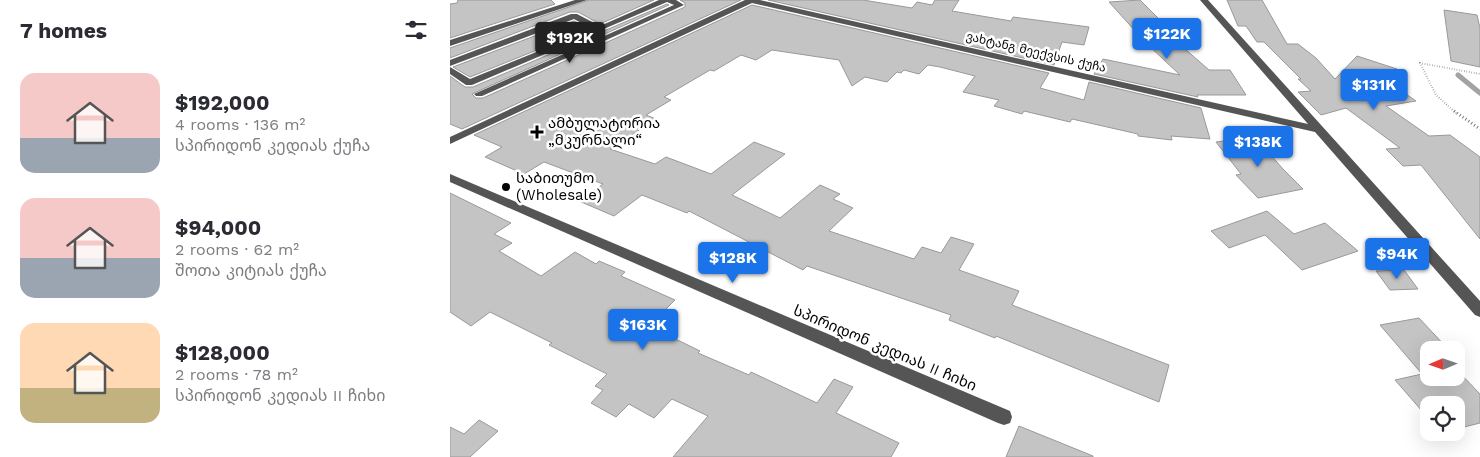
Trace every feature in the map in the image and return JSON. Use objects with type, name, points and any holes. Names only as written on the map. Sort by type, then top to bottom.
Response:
[{"type":"street","points":[[450,43],[583,0]]},
{"type":"street","points":[[450,70],[469,83],[665,0]]},
{"type":"street","points":[[479,94],[680,5],[670,0]]},
{"type":"street","points":[[450,141],[750,0]]},
{"type":"street","name":"ვახტანგ მეექვსის ქუჩა","points":[[750,0],[1316,129]]},
{"type":"street","points":[[1204,0],[1316,129],[1480,311]]},
{"type":"street","points":[[450,63],[574,16],[600,29]]},
{"type":"street","name":"სპირიდონ კედიას II ჩიხი","points":[[450,178],[1004,417]]},
{"type":"path","points":[[1480,74],[1420,62],[1427,84],[1446,106],[1480,130]]},
{"type":"building","points":[[458,0],[551,0],[555,4],[450,38],[450,4],[457,3]]},
{"type":"building","points":[[589,0],[654,0],[600,24],[578,12],[570,12],[450,58],[450,48]]},
{"type":"building","points":[[680,0],[741,0],[462,129],[450,124],[450,76],[465,87],[473,87],[667,4],[669,5],[472,94],[476,98],[483,98],[685,7],[685,3]]},
{"type":"building","points":[[768,0],[863,0],[912,8],[917,2],[932,5],[935,0],[959,0],[952,11],[1011,21],[1013,17],[1089,27],[1084,45],[1062,42],[1054,65]]},
{"type":"building","points":[[1140,0],[1173,33],[1168,34],[1209,70],[1230,70],[1246,95],[1197,95],[1198,97],[1094,74],[1103,59],[1180,75],[1147,44],[1109,2]]},
{"type":"building","points":[[1227,0],[1262,0],[1287,44],[1298,44],[1316,58],[1335,79],[1357,56],[1397,69],[1387,81],[1416,101],[1386,106],[1429,136],[1450,135],[1480,157],[1480,239],[1421,165],[1403,166],[1386,149],[1400,148],[1346,108],[1321,115],[1298,92],[1311,91],[1298,79],[1301,79],[1264,42],[1257,42],[1246,26],[1238,26]]},
{"type":"building","points":[[752,5],[1049,73],[1040,88],[1084,100],[1089,82],[1201,108],[1210,139],[1171,136],[1172,140],[1138,136],[1138,134],[1072,119],[1070,122],[1024,111],[1022,114],[994,106],[999,100],[963,92],[975,76],[940,67],[928,65],[919,74],[904,70],[901,73],[897,72],[887,82],[865,77],[852,86],[839,60],[772,50],[756,60],[741,55],[714,71],[710,70],[664,97],[671,100],[646,115],[656,119],[610,149],[655,164],[666,157],[711,174],[754,142],[785,154],[732,195],[780,218],[820,185],[840,194],[833,199],[853,208],[829,231],[914,259],[922,247],[941,253],[951,237],[974,244],[959,270],[1019,291],[1012,305],[1169,365],[1159,402],[996,336],[995,338],[949,320],[951,315],[807,266],[803,270],[689,211],[687,213],[642,195],[614,216],[579,201],[603,184],[544,162],[524,174],[485,157],[502,147],[474,135]]},
{"type":"building","points":[[1444,10],[1477,15],[1480,28],[1480,67],[1451,61]]},
{"type":"building","points":[[574,21],[589,29],[470,77],[453,67]]},
{"type":"building","points":[[1255,137],[1303,189],[1258,198],[1236,175],[1241,174],[1216,142]]},
{"type":"building","points":[[450,193],[511,223],[494,234],[512,243],[499,251],[541,276],[575,252],[596,264],[599,261],[625,272],[621,276],[675,300],[649,326],[700,351],[698,353],[749,375],[751,372],[817,403],[834,379],[853,387],[836,413],[899,443],[891,457],[673,457],[708,416],[672,399],[654,418],[629,404],[616,417],[591,403],[603,390],[595,386],[607,374],[549,345],[552,343],[490,312],[471,326],[450,312]]},
{"type":"building","points":[[1267,211],[1294,234],[1325,223],[1358,251],[1302,270],[1265,235],[1229,248],[1211,231]]},
{"type":"building","points":[[1404,270],[1418,289],[1390,290],[1376,271]]},
{"type":"building","points":[[1419,318],[1441,341],[1420,341],[1420,372],[1380,325]]},
{"type":"building","points":[[1420,374],[1420,386],[1465,386],[1465,378],[1480,394],[1480,423],[1465,427],[1465,396],[1420,396],[1420,409],[1395,380]]},
{"type":"building","points":[[479,420],[498,431],[470,457],[450,457],[450,427],[464,434]]},
{"type":"building","points":[[1019,426],[1093,456],[1093,457],[1006,457]]},
{"type":"waterway","points":[[1458,75],[1480,93]]},
{"type":"place","name":"ამბულატორია „მკურნალი“","points":[[537,132]]},
{"type":"place","name":"საბითუმო (Wholesale)","points":[[506,187]]}]
